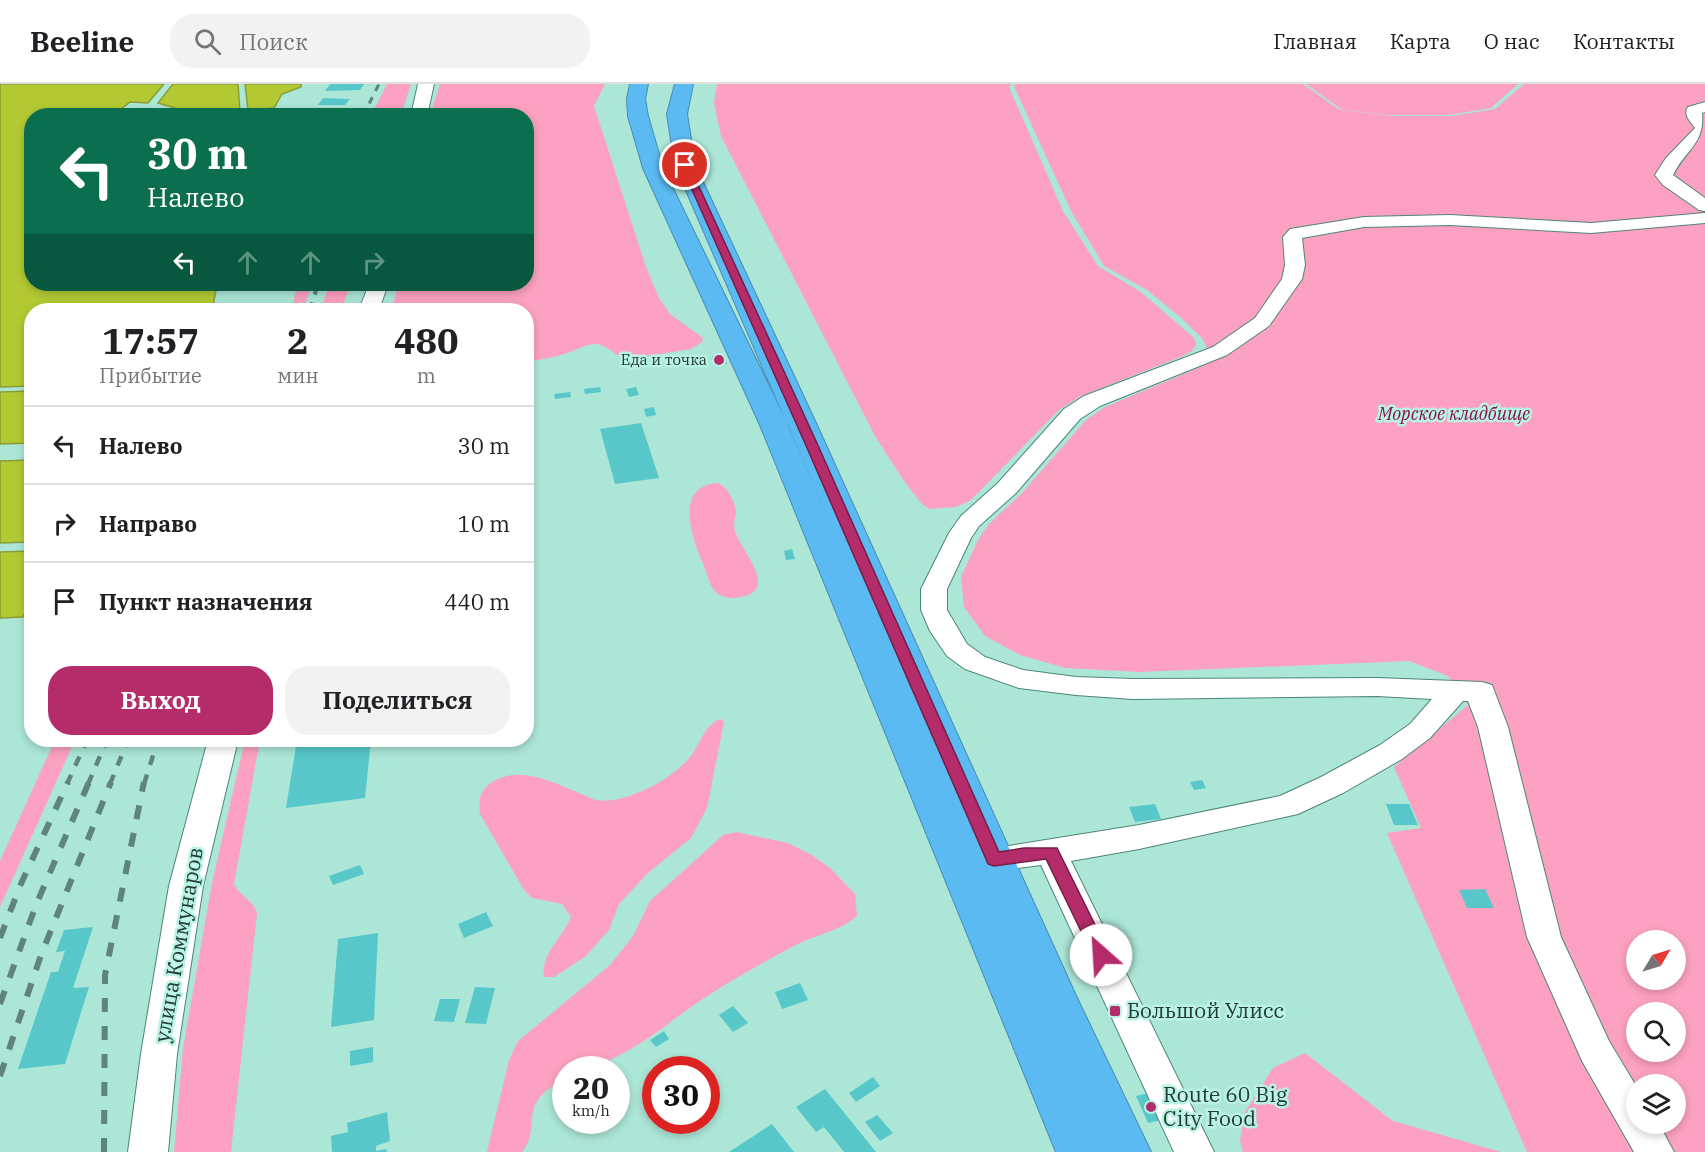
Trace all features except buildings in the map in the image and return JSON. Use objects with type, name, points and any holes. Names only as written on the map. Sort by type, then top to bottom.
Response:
[{"type":"highway","points":[[639,84],[636,99],[638,116],[653,168],[774,426],[1080,1152]]},
{"type":"highway","points":[[684,84],[677,114],[685,165],[811,442],[1054,998],[1127,1152]]},
{"type":"street","points":[[421,108],[426,84]]},
{"type":"street","points":[[1705,107],[1694,110],[1703,128],[1691,144],[1670,161],[1664,175],[1705,206]]},
{"type":"street","points":[[1626,1103],[1595,1050],[1544,936],[1493,727],[1482,699],[1482,692],[1377,687],[1133,689],[1076,686],[1019,679],[975,663],[957,650],[934,610],[934,589],[947,558],[970,521],[1006,488],[1072,414],[1092,401],[1220,351],[1262,321],[1292,279],[1295,265],[1292,237],[1296,233],[1375,222],[1460,220],[1591,228],[1705,219]]},
{"type":"street","points":[[994,859],[1139,837],[1287,806],[1332,785],[1391,752],[1420,731],[1455,692]]},
{"type":"street","name":"улица Коммунаров","points":[[148,1152],[159,1054],[186,886],[220,747]]},
{"type":"street","points":[[1051,852],[1194,1152]]},
{"type":"street","points":[[1644,1134],[1655,1152]]},
{"type":"green space","points":[[387,84],[411,84],[403,108],[375,108]]},
{"type":"green space","points":[[440,84],[605,84],[594,106],[646,267],[659,298],[670,314],[703,338],[702,342],[691,349],[629,359],[601,345],[592,344],[555,357],[534,360],[534,303],[394,303],[396,291],[534,291],[534,108],[432,108]]},
{"type":"green space","points":[[717,84],[1011,84],[1009,87],[1063,211],[1098,266],[1141,292],[1194,338],[1196,345],[1192,351],[1183,356],[1081,396],[1059,410],[971,500],[956,507],[929,509],[921,503],[902,478],[875,436],[721,136],[714,103]]},
{"type":"green space","name":"Морское кладбище","points":[[1016,84],[1303,84],[1338,109],[1391,116],[1452,116],[1495,109],[1524,84],[1705,84],[1705,1152],[1527,1152],[1387,833],[1421,828],[1394,767],[1468,705],[1448,676],[1409,661],[1139,672],[1066,668],[1020,655],[985,636],[964,607],[961,577],[978,540],[989,524],[1021,494],[1086,420],[1105,407],[1203,366],[1210,356],[1203,339],[1179,316],[1147,290],[1104,266],[1071,211],[1014,86]]},
{"type":"green space","points":[[1306,84],[1518,84],[1491,108],[1449,115],[1387,115],[1341,109]]},
{"type":"green space","points":[[296,291],[310,291],[305,303],[293,303]]},
{"type":"green space","points":[[327,291],[348,291],[344,303],[323,303]]},
{"type":"green space","points":[[718,483],[728,491],[733,500],[736,509],[735,531],[758,578],[757,587],[752,593],[737,598],[718,594],[713,588],[691,530],[690,504],[695,494],[704,486]]},
{"type":"green space","points":[[721,719],[724,722],[707,808],[691,838],[648,873],[619,904],[609,930],[586,956],[554,977],[544,977],[544,968],[549,953],[571,917],[562,904],[532,898],[524,890],[480,814],[479,804],[482,792],[492,782],[503,777],[525,775],[547,780],[596,800],[621,798],[648,789],[672,774],[694,752],[711,725]]},
{"type":"green space","points":[[52,747],[72,747],[0,907],[0,861]]},
{"type":"green space","points":[[243,747],[259,747],[234,884],[253,905],[257,913],[231,1152],[174,1152],[183,1049],[212,883]]},
{"type":"green space","points":[[736,832],[788,843],[812,855],[830,868],[855,894],[857,916],[842,926],[800,943],[739,976],[641,1043],[617,1056],[552,1056],[552,1087],[536,1103],[529,1139],[522,1152],[487,1152],[509,1060],[518,1041],[610,965],[633,936],[650,901],[723,835]]},
{"type":"green space","points":[[1305,1053],[1393,1121],[1501,1152],[1243,1152],[1240,1140],[1245,1112],[1273,1068]]},
{"type":"shaded area","points":[[0,84],[164,84],[148,103],[130,102],[123,108],[24,108],[24,291],[216,291],[213,303],[24,303],[24,386],[0,387]]},
{"type":"shaded area","points":[[173,84],[238,84],[240,108],[175,108],[158,103]]},
{"type":"shaded area","points":[[245,84],[301,84],[301,87],[282,94],[274,108],[248,108]]},
{"type":"shaded area","points":[[24,391],[24,443],[0,444],[0,392]]},
{"type":"shaded area","points":[[24,460],[24,542],[0,543],[0,461]]},
{"type":"shaded area","points":[[24,551],[23,617],[0,618],[0,552]]},
{"type":"railway","points":[[367,108],[379,84]]},
{"type":"railway","points":[[312,303],[316,291]]},
{"type":"railway","points":[[67,784],[84,747]]},
{"type":"railway","points":[[88,784],[104,747]]},
{"type":"railway","points":[[110,784],[125,747]]},
{"type":"railway","points":[[144,784],[156,747]]},
{"type":"railway","points":[[0,938],[20,886],[68,782]]},
{"type":"railway","points":[[0,1004],[36,905],[89,782]]},
{"type":"railway","points":[[0,1076],[41,955],[111,782]]},
{"type":"railway","points":[[104,1152],[105,975],[144,782]]},
{"type":"place","name":"Еда и точка","points":[[719,360]]},
{"type":"place","name":"Большой Улисс","points":[[1115,1011]]},
{"type":"place","name":"Route 60 Big City Food","points":[[1151,1107]]},
{"type":"route","points":[[685,165],[810,441],[994,859],[1051,852],[1101,955]]}]
